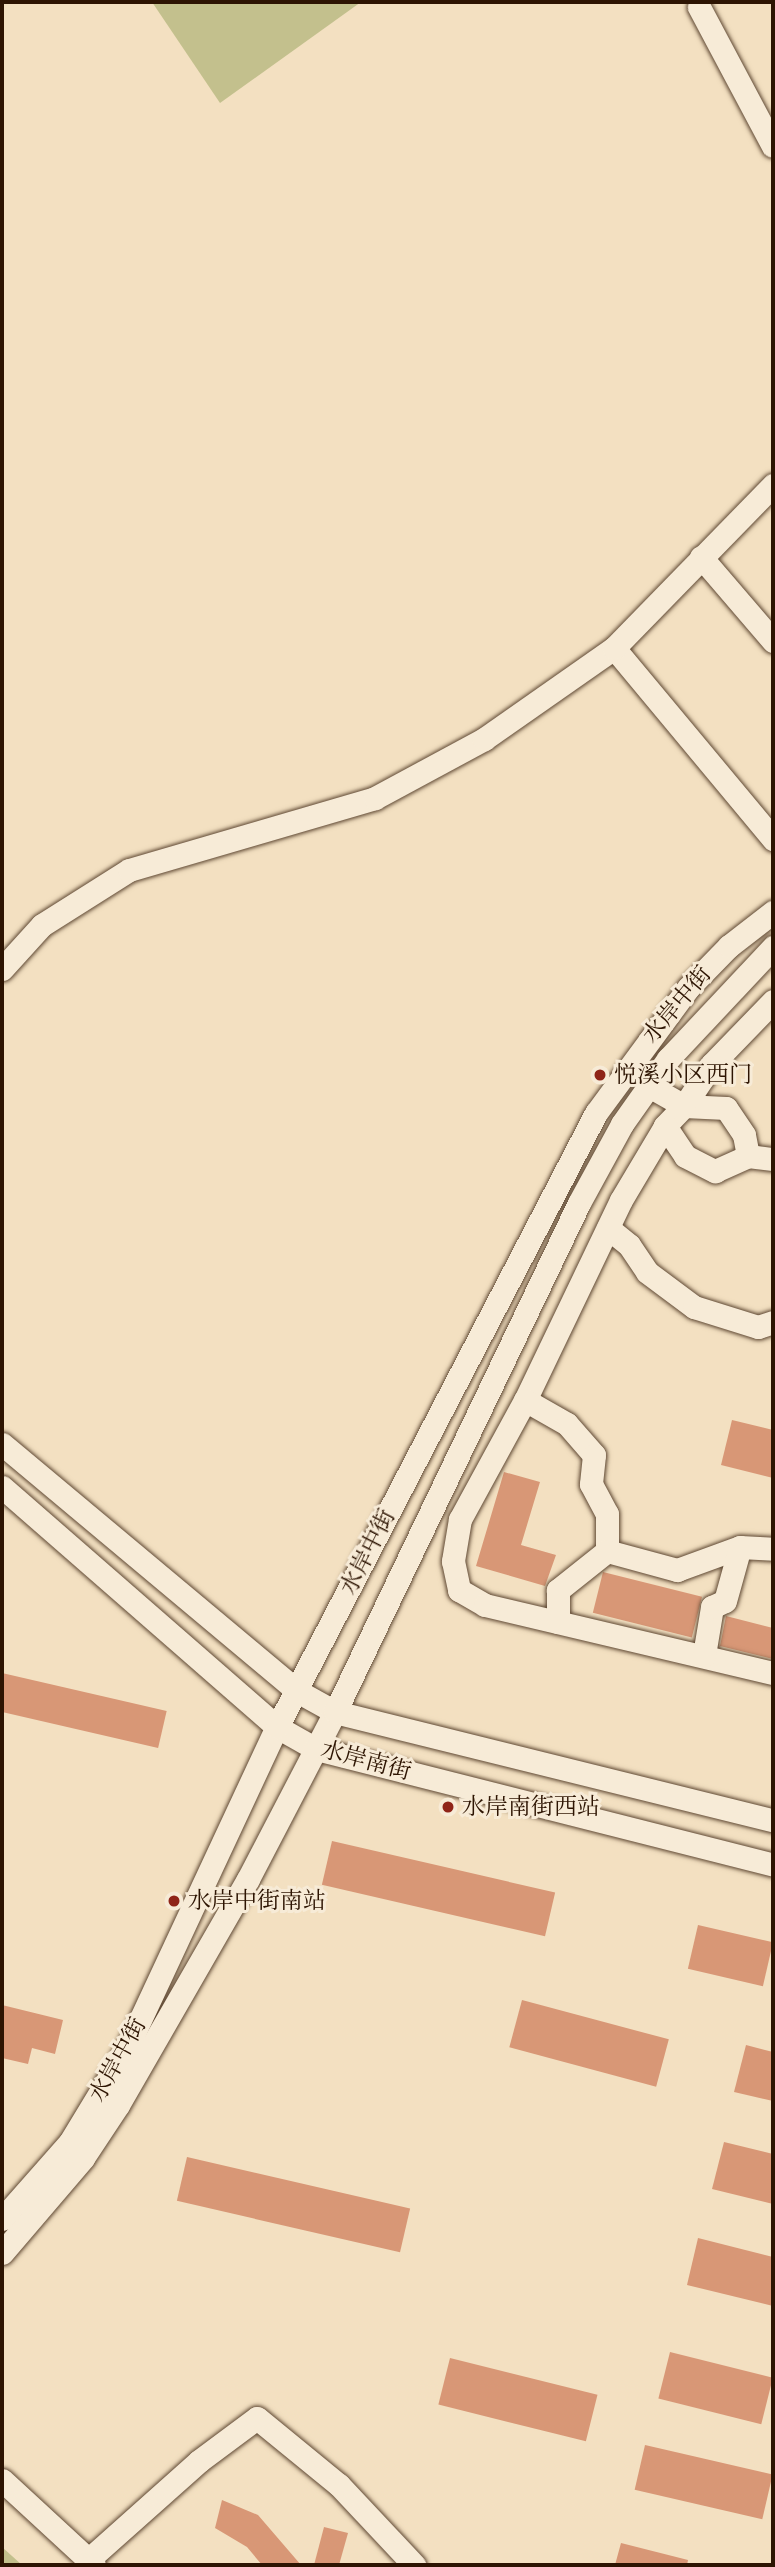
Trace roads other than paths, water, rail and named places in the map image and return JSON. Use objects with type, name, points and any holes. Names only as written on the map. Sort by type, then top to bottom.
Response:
[{"type":"street","points":[[699,7],[773,146]]},
{"type":"street","points":[[2,969],[42,925],[129,870],[375,798],[484,739],[614,648],[773,485]]},
{"type":"street","points":[[701,558],[773,641]]},
{"type":"street","points":[[614,648],[773,839]]},
{"type":"street","name":"水岸中街","points":[[2,2218],[70,2141],[120,2060],[277,1727],[563,1171],[608,1094],[688,988],[729,946],[773,912]]},
{"type":"street","name":"水岸中街","points":[[2,2253],[83,2158],[118,2105],[248,1879],[335,1712],[579,1203],[668,1059],[773,947]]},
{"type":"street","points":[[771,1006],[712,1065],[684,1106],[665,1126],[608,1228],[525,1400],[460,1519],[453,1561],[459,1590],[485,1605],[773,1673]]},
{"type":"street","points":[[649,1086],[684,1106],[726,1108],[744,1136],[748,1156]]},
{"type":"street","points":[[665,1126],[685,1156],[715,1171],[748,1156],[773,1159]]},
{"type":"street","points":[[608,1228],[629,1245],[647,1272],[694,1307],[758,1327],[773,1322]]},
{"type":"street","points":[[525,1400],[567,1424],[594,1455],[591,1484],[607,1514],[607,1551]]},
{"type":"street","name":"水岸南街","points":[[2,1444],[297,1691],[335,1712],[773,1820]]},
{"type":"street","name":"水岸南街","points":[[2,1487],[277,1727],[316,1749],[773,1865]]},
{"type":"street","points":[[607,1551],[677,1570],[740,1547],[773,1549]]},
{"type":"street","points":[[704,1656],[712,1607],[725,1601],[740,1547]]},
{"type":"street","points":[[558,1622],[558,1590],[607,1551]]},
{"type":"street","points":[[2,2480],[91,2563],[199,2461],[257,2418],[338,2484],[414,2565]]},
{"type":"place","name":"悦溪小区西门","points":[[600,1075]]},
{"type":"place","name":"水岸南街西站","points":[[448,1807]]},
{"type":"place","name":"水岸中街南站","points":[[174,1901]]}]
